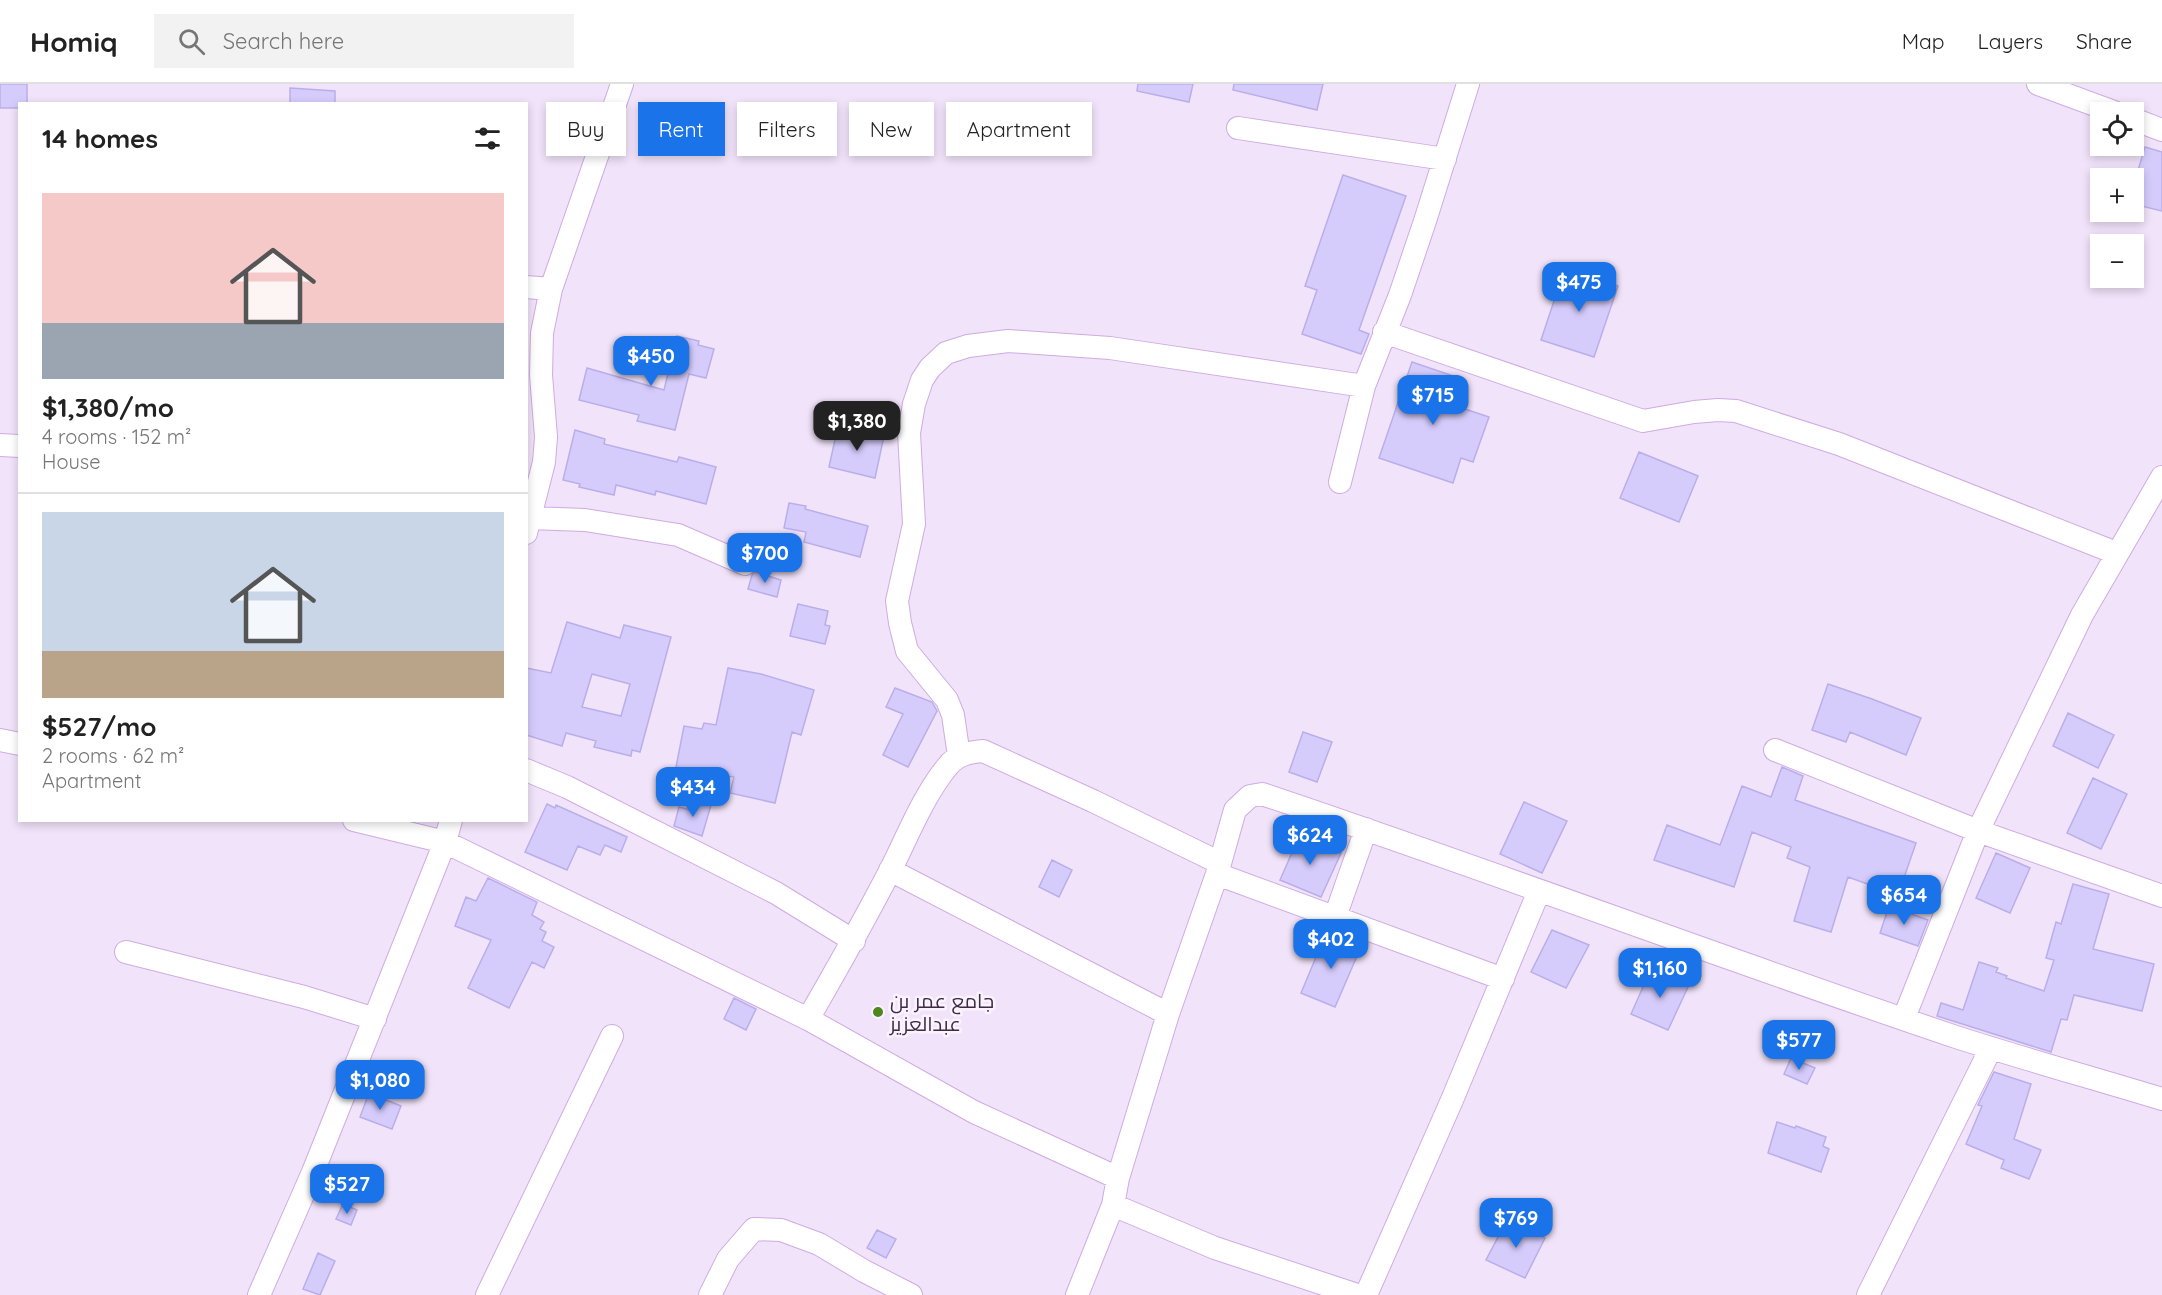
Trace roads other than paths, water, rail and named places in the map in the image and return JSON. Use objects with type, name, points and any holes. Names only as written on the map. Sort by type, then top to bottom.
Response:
[{"type":"street","points":[[622,84],[551,289],[542,333],[541,375],[546,437],[533,485],[528,526],[585,520],[678,536],[745,564]]},
{"type":"street","points":[[1340,482],[1364,386],[1403,284],[1468,84]]},
{"type":"street","points":[[2038,84],[2090,103]]},
{"type":"street","points":[[2144,123],[2162,130]]},
{"type":"street","points":[[1238,128],[1445,159]]},
{"type":"street","points":[[528,286],[551,289]]},
{"type":"street","points":[[1384,332],[1643,421],[1694,412],[1736,411],[1839,444],[2116,554]]},
{"type":"street","points":[[959,756],[953,715],[947,700],[908,651],[897,601],[914,524],[909,433],[914,404],[922,380],[930,368],[946,353],[968,346],[1008,341],[1110,348],[1364,386]]},
{"type":"street","points":[[0,445],[18,446]]},
{"type":"street","points":[[1904,1018],[1978,831],[2082,615],[2162,477]]},
{"type":"street","points":[[0,740],[18,744]]},
{"type":"street","points":[[1775,750],[1978,831],[2162,896]]},
{"type":"street","points":[[808,1019],[854,940],[947,766],[959,756],[983,751],[1093,801],[1218,868],[1335,917],[1503,979]]},
{"type":"street","points":[[528,771],[567,787],[776,893],[854,940]]},
{"type":"street","points":[[1077,1295],[1113,1205],[1168,1014],[1218,868],[1235,810],[1250,796],[1262,795],[1366,829],[1754,968],[1991,1048],[2162,1099]]},
{"type":"street","points":[[371,822],[448,831],[808,1019],[974,1112],[1119,1178]]},
{"type":"street","points":[[1335,917],[1366,829]]},
{"type":"street","points":[[261,1294],[375,1019],[448,831]]},
{"type":"street","points":[[890,870],[1168,1014]]},
{"type":"street","points":[[1366,1295],[1452,1100],[1539,891]]},
{"type":"street","points":[[126,952],[304,997],[375,1019]]},
{"type":"street","points":[[487,1295],[612,1036]]},
{"type":"street","points":[[1868,1295],[1991,1048]]},
{"type":"street","points":[[1113,1205],[1215,1248],[1357,1295]]},
{"type":"street","points":[[710,1295],[728,1259],[754,1229],[781,1230],[819,1244],[911,1295]]},
{"type":"place","name":"جامع عمر بن عبدالعزيز","points":[[878,1012]]}]
